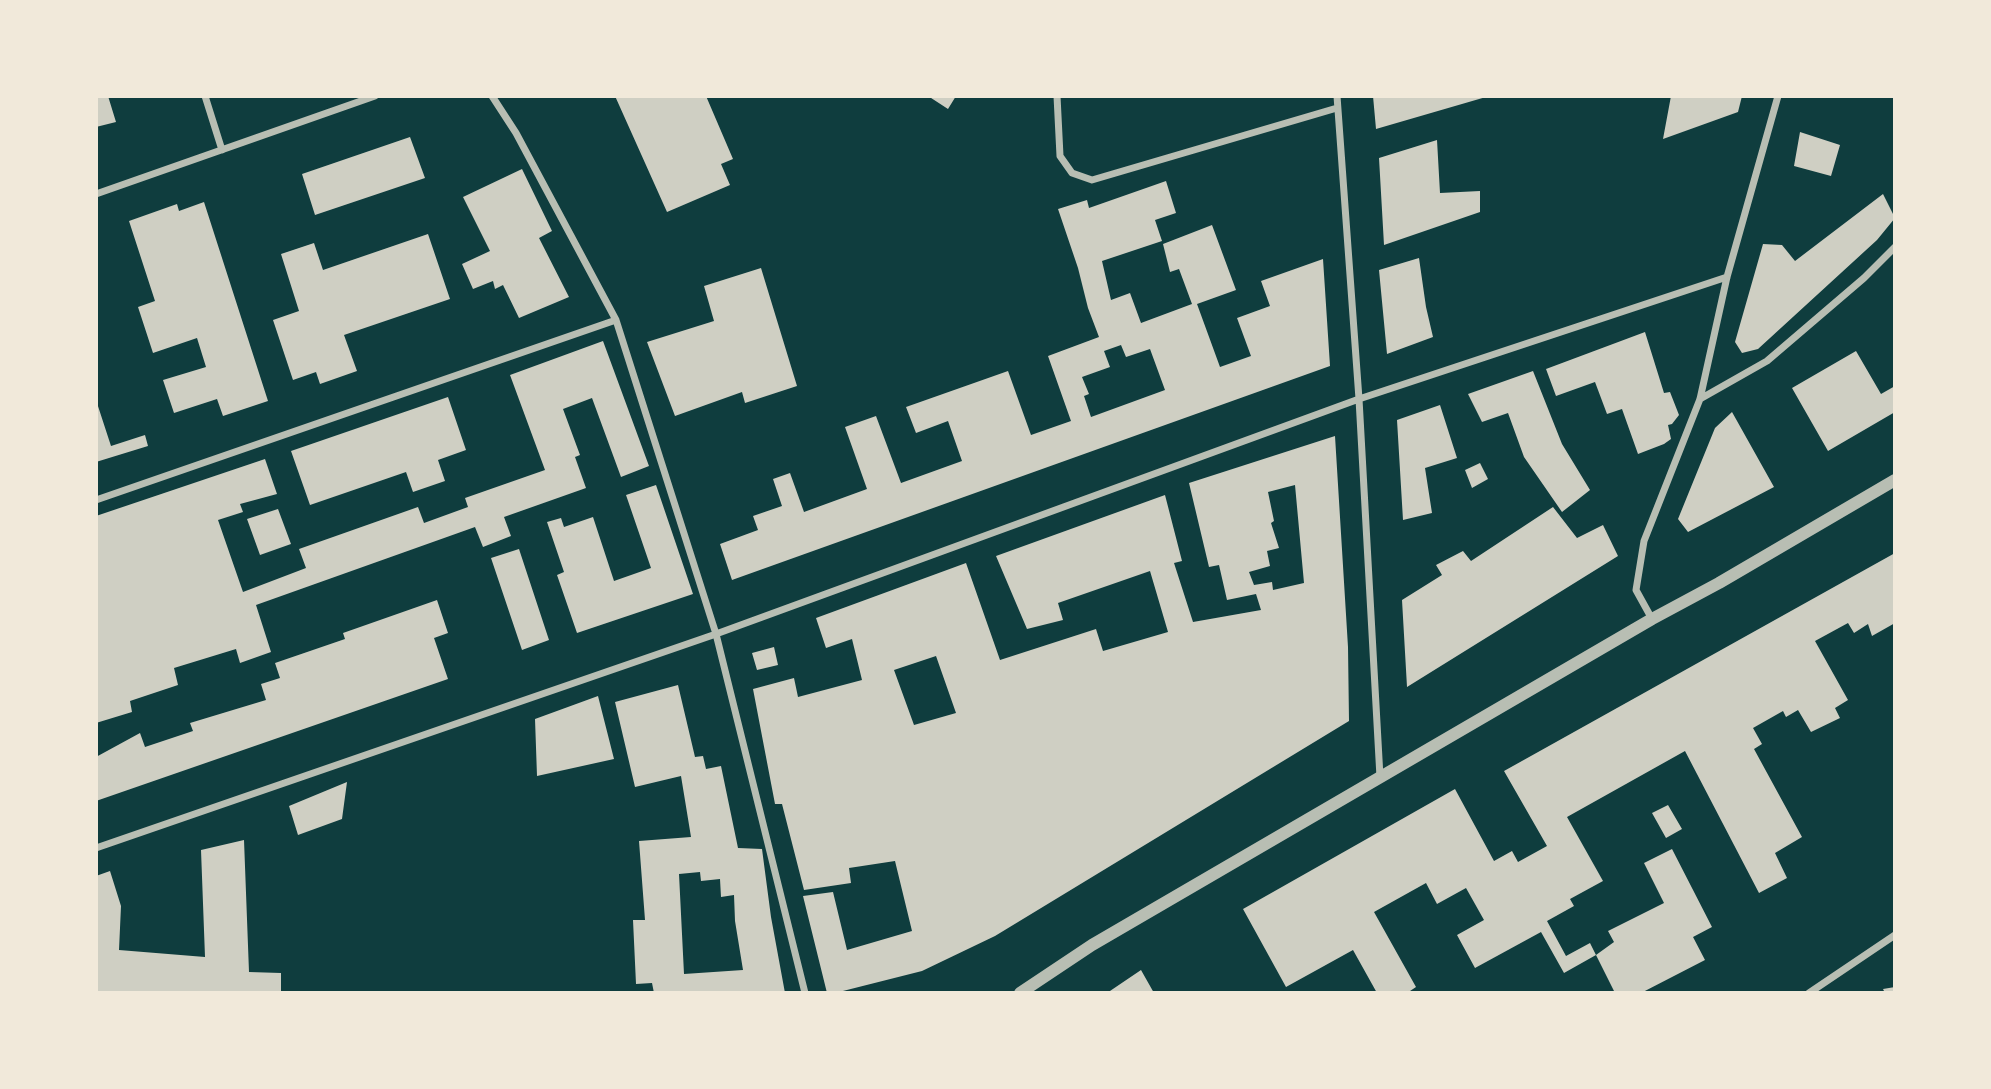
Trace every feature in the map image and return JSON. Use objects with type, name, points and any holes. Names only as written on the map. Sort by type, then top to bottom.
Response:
[{"type":"street","points":[[205,96],[222,150]]},
{"type":"street","points":[[96,194],[375,96]]},
{"type":"street","points":[[492,96],[516,133],[616,320],[716,634],[805,993]]},
{"type":"street","points":[[1057,96],[1060,156],[1072,173],[1092,180],[1338,108]]},
{"type":"street","points":[[1337,96],[1359,399],[1380,777]]},
{"type":"street","points":[[1651,619],[1636,590],[1644,541],[1700,399],[1727,277],[1778,96]]},
{"type":"street","points":[[1700,399],[1767,361],[1864,278],[1895,247]]},
{"type":"street","points":[[96,848],[716,634],[1359,399],[1727,277]]},
{"type":"street","points":[[96,500],[616,320]]},
{"type":"street","points":[[1020,993],[1092,946],[1380,777],[1895,480]]},
{"type":"street","points":[[1809,993],[1895,935]]},
{"type":"building","points":[[96,96],[108,96],[116,122],[96,127]]},
{"type":"building","points":[[615,96],[706,96],[733,159],[721,164],[730,185],[667,212]]},
{"type":"building","points":[[928,96],[956,96],[948,109]]},
{"type":"building","points":[[1373,96],[1486,96],[1486,97],[1376,129]]},
{"type":"building","points":[[1671,96],[1742,96],[1738,112],[1663,139]]},
{"type":"building","points":[[1800,132],[1840,145],[1831,176],[1794,166]]},
{"type":"building","points":[[410,137],[425,178],[315,215],[302,174]]},
{"type":"building","points":[[1437,140],[1440,193],[1480,191],[1480,212],[1384,245],[1379,158]]},
{"type":"building","points":[[522,169],[552,231],[539,238],[569,297],[519,318],[503,285],[495,289],[493,281],[473,289],[462,264],[490,251],[463,197]]},
{"type":"building","points":[[1166,181],[1176,213],[1155,220],[1162,241],[1102,261],[1111,300],[1130,293],[1141,323],[1192,304],[1179,269],[1170,272],[1163,244],[1212,225],[1236,290],[1197,304],[1220,367],[1251,356],[1237,318],[1270,306],[1261,281],[1323,259],[1330,366],[732,580],[720,544],[758,530],[753,516],[782,506],[773,479],[790,473],[804,512],[867,489],[845,427],[876,416],[901,483],[962,461],[948,421],[916,433],[906,407],[1008,371],[1031,435],[1071,421],[1048,356],[1099,337],[1058,209],[1087,200],[1089,208]],"holes":[[[1121,345],[1126,357],[1150,349],[1165,390],[1091,417],[1084,396],[1089,394],[1082,377],[1110,367],[1104,351]]]},
{"type":"building","points":[[1883,194],[1895,218],[1877,240],[1758,349],[1742,353],[1735,342],[1763,244],[1782,245],[1795,261]]},
{"type":"building","points":[[204,202],[268,401],[223,416],[217,399],[174,413],[163,380],[206,367],[197,338],[153,353],[138,307],[155,301],[129,221],[177,204],[179,211]]},
{"type":"building","points":[[428,234],[450,299],[344,335],[357,371],[320,384],[316,372],[293,380],[273,320],[299,311],[281,254],[314,243],[323,270]]},
{"type":"building","points":[[1419,258],[1433,337],[1387,354],[1379,270]]},
{"type":"building","points":[[761,268],[797,386],[745,403],[742,392],[675,416],[647,342],[714,321],[704,286]]},
{"type":"building","points":[[1645,332],[1664,393],[1670,392],[1679,415],[1668,425],[1671,439],[1638,454],[1622,409],[1607,414],[1595,382],[1556,396],[1546,369]]},
{"type":"building","points":[[603,341],[649,466],[621,477],[592,398],[563,409],[580,455],[575,457],[586,488],[504,517],[511,536],[483,547],[475,527],[256,605],[271,652],[240,663],[236,649],[174,668],[178,685],[130,701],[132,712],[96,723],[96,516],[265,459],[277,494],[240,504],[243,512],[218,520],[243,592],[306,568],[299,549],[418,507],[424,523],[468,507],[465,498],[545,470],[510,375]]},
{"type":"building","points":[[1856,351],[1881,394],[1895,386],[1895,412],[1828,451],[1792,388]]},
{"type":"building","points":[[1533,371],[1562,444],[1590,490],[1562,512],[1524,457],[1508,413],[1482,422],[1468,394]]},
{"type":"building","points":[[448,397],[466,450],[438,460],[445,481],[413,492],[406,472],[310,505],[291,451]]},
{"type":"building","points":[[96,400],[111,446],[145,435],[148,446],[96,462]]},
{"type":"building","points":[[1440,405],[1457,458],[1425,468],[1432,513],[1403,520],[1397,420]]},
{"type":"building","points":[[1732,412],[1774,487],[1688,532],[1678,519],[1715,428]]},
{"type":"building","points":[[1335,436],[1348,647],[1349,721],[995,936],[922,971],[827,993],[803,896],[833,892],[847,950],[912,931],[895,861],[849,868],[851,883],[804,890],[782,804],[775,804],[753,689],[794,678],[798,697],[862,680],[852,639],[826,648],[816,618],[966,563],[1000,660],[1096,629],[1103,651],[1168,632],[1150,571],[1058,603],[1063,620],[1027,629],[996,556],[1165,495],[1182,561],[1174,563],[1193,622],[1261,610],[1256,594],[1227,600],[1219,565],[1209,567],[1189,483]],"holes":[[[1295,485],[1304,583],[1273,590],[1272,582],[1254,585],[1249,572],[1270,566],[1267,551],[1279,548],[1271,523],[1274,521],[1268,492]],[[936,656],[956,713],[914,725],[894,670]]]},
{"type":"building","points":[[1480,463],[1488,479],[1472,488],[1465,470]]},
{"type":"building","points":[[656,485],[693,594],[577,633],[557,575],[564,572],[547,522],[561,518],[564,527],[593,517],[614,581],[651,568],[626,495]]},
{"type":"building","points":[[1553,507],[1577,538],[1603,525],[1618,556],[1407,687],[1402,600],[1442,575],[1436,565],[1463,551],[1471,561]]},
{"type":"building","points":[[278,509],[291,544],[260,555],[247,519]]},
{"type":"building","points":[[519,549],[549,640],[522,650],[491,558]]},
{"type":"building","points":[[1895,553],[1895,623],[1872,636],[1868,624],[1854,633],[1848,623],[1815,641],[1848,700],[1835,708],[1840,718],[1811,732],[1798,710],[1786,717],[1783,711],[1753,728],[1762,744],[1754,749],[1802,837],[1775,853],[1787,878],[1759,893],[1685,751],[1567,817],[1603,881],[1570,899],[1574,906],[1547,921],[1566,956],[1590,943],[1596,955],[1564,973],[1541,932],[1475,968],[1457,935],[1484,920],[1466,888],[1437,904],[1426,883],[1374,912],[1416,987],[1407,993],[1377,993],[1353,950],[1286,987],[1243,909],[1455,789],[1494,861],[1512,851],[1518,862],[1547,846],[1504,771]]},
{"type":"building","points":[[437,600],[448,633],[434,638],[448,679],[96,801],[96,757],[140,733],[145,747],[193,731],[190,723],[266,700],[261,684],[280,678],[275,663],[345,639],[343,633]]},
{"type":"building","points":[[774,647],[778,665],[757,670],[752,653]]},
{"type":"building","points":[[678,685],[695,757],[703,756],[706,769],[721,766],[738,848],[762,849],[785,993],[654,993],[652,983],[636,984],[633,920],[645,920],[639,841],[691,837],[681,776],[635,787],[615,702]],"holes":[[[700,872],[701,881],[720,879],[721,897],[734,895],[735,921],[743,970],[684,974],[679,874]]]},
{"type":"building","points":[[598,696],[614,759],[537,776],[535,719]]},
{"type":"building","points":[[347,782],[342,819],[298,835],[289,806]]},
{"type":"building","points":[[1668,805],[1682,829],[1666,838],[1652,813]]},
{"type":"building","points":[[244,840],[249,972],[281,973],[281,993],[96,993],[96,876],[110,871],[121,906],[119,950],[205,957],[201,850]]},
{"type":"building","points":[[1672,849],[1712,927],[1693,937],[1705,960],[1641,993],[1615,993],[1596,955],[1614,942],[1608,931],[1664,903],[1644,863]]},
{"type":"building","points":[[1141,970],[1154,993],[1107,993]]},
{"type":"building","points":[[1895,987],[1895,993],[1885,993],[1883,989]]}]
